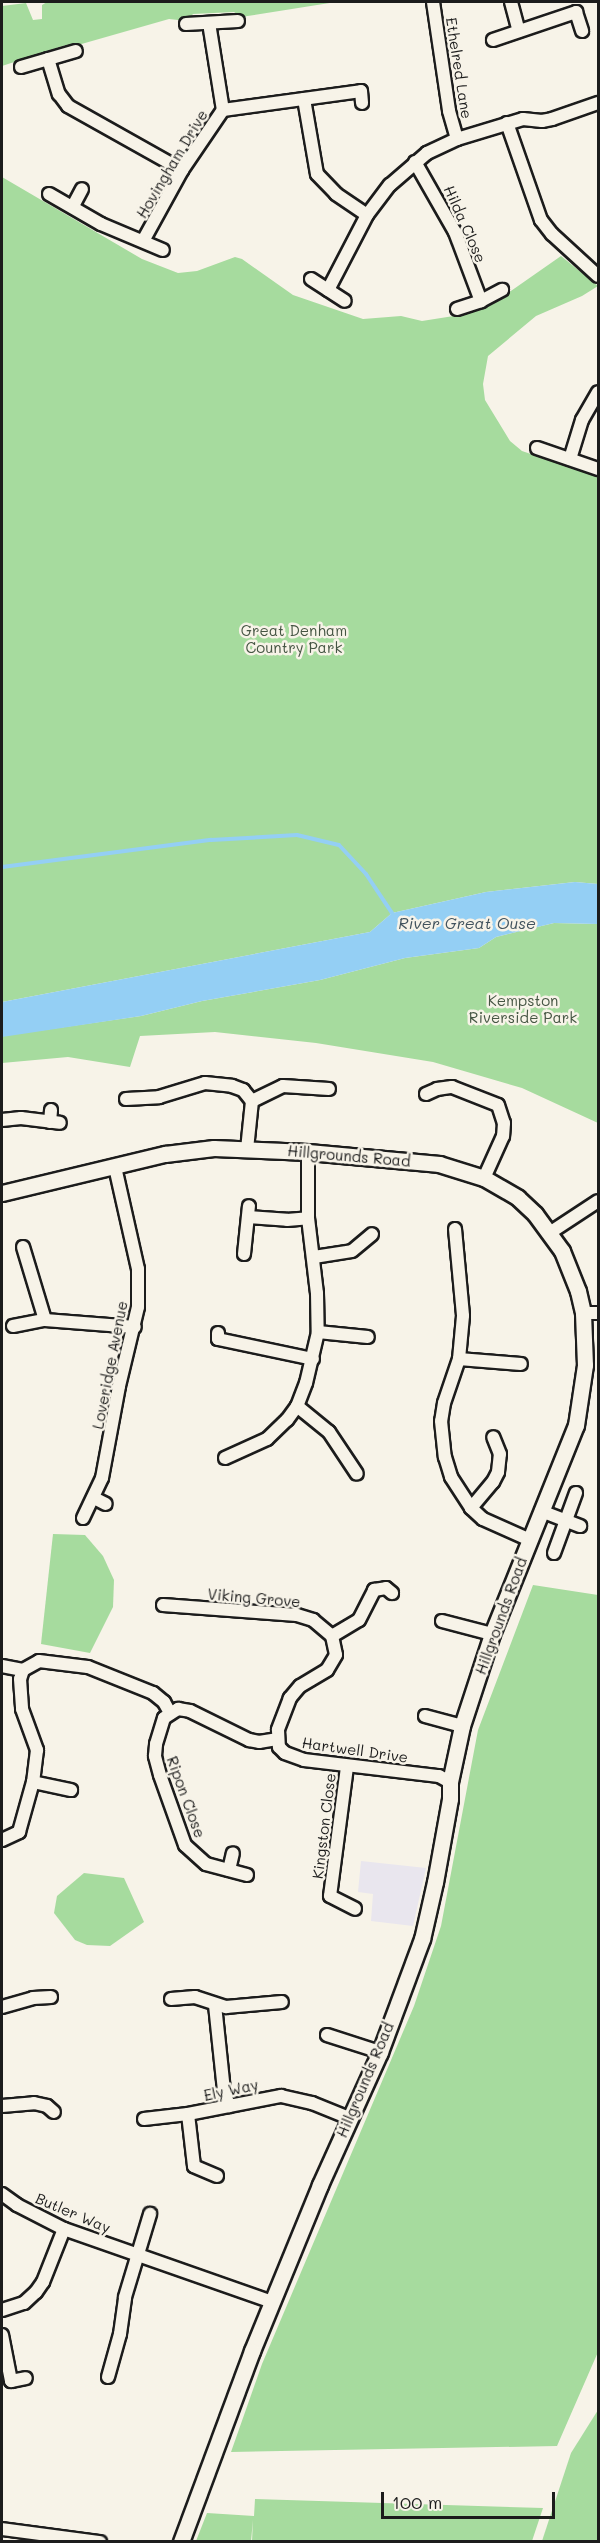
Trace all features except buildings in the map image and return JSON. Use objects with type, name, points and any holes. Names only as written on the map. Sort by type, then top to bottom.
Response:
[{"type":"street","name":"Ethelred Lane","points":[[433,2],[449,111],[457,139]]},
{"type":"street","points":[[511,2],[519,31]]},
{"type":"street","points":[[493,40],[576,12],[582,31]]},
{"type":"street","points":[[186,24],[238,21]]},
{"type":"street","points":[[210,24],[223,110]]},
{"type":"street","points":[[21,67],[76,51]]},
{"type":"street","points":[[48,59],[58,93],[68,106],[182,170]]},
{"type":"street","name":"Hovingham Drive","points":[[143,242],[182,170],[223,110],[361,91],[362,103]]},
{"type":"street","points":[[304,99],[317,174],[336,194],[367,215]]},
{"type":"street","points":[[328,290],[367,215],[390,185],[415,162],[457,139],[523,118],[552,119],[598,103]]},
{"type":"street","points":[[507,123],[541,220],[552,234],[598,276]]},
{"type":"street","name":"Hilda Close","points":[[415,162],[455,232],[481,301]]},
{"type":"street","points":[[73,207],[82,189]]},
{"type":"street","points":[[49,194],[101,224],[163,250]]},
{"type":"street","points":[[311,279],[345,301]]},
{"type":"street","points":[[457,309],[481,301],[502,290]]},
{"type":"street","points":[[570,459],[582,420],[598,392]]},
{"type":"street","points":[[537,448],[598,469]]},
{"type":"street","points":[[252,1101],[283,1086],[315,1082],[329,1089]]},
{"type":"street","points":[[132,1096],[159,1097],[205,1083],[219,1083],[243,1090],[252,1101],[248,1149]]},
{"type":"street","points":[[426,1094],[437,1089],[452,1087],[498,1105],[504,1123],[502,1136],[484,1178]]},
{"type":"street","points":[[2,1120],[54,1118]]},
{"type":"street","name":"Hillgrounds Road","points":[[2,1193],[188,1150],[248,1149],[308,1152],[439,1164],[484,1178],[518,1198],[551,1232],[591,1313],[576,1425],[492,1634],[462,1726],[450,1782],[450,1799],[435,1882],[422,1940],[380,2052],[349,2118],[273,2302],[181,2541]]},
{"type":"street","points":[[225,1458],[267,1439],[287,1420],[297,1406],[313,1359],[318,1332],[314,1257],[308,1218],[308,1152]]},
{"type":"street","name":"Loveridge Avenue","points":[[83,1518],[102,1478],[119,1386],[138,1307],[138,1269],[115,1167]]},
{"type":"street","points":[[551,1232],[594,1200]]},
{"type":"street","points":[[244,1254],[248,1212],[287,1220],[308,1218]]},
{"type":"street","points":[[455,1229],[463,1316],[459,1359],[444,1403],[442,1441],[451,1477],[471,1508],[483,1519],[530,1540]]},
{"type":"street","points":[[314,1257],[352,1251],[372,1234]]},
{"type":"street","points":[[23,1247],[45,1320]]},
{"type":"street","points":[[14,1326],[45,1320],[135,1327]]},
{"type":"street","points":[[318,1332],[368,1336]]},
{"type":"street","points":[[218,1333],[218,1340],[313,1359]]},
{"type":"street","points":[[459,1359],[521,1364]]},
{"type":"street","points":[[297,1406],[329,1432],[357,1474]]},
{"type":"street","points":[[471,1508],[493,1482],[500,1461],[500,1441]]},
{"type":"street","points":[[554,1553],[576,1493]]},
{"type":"street","points":[[94,1498],[106,1504]]},
{"type":"street","points":[[541,1511],[580,1526]]},
{"type":"street","points":[[2,1666],[23,1670],[39,1661],[88,1667],[153,1693],[164,1702],[170,1713],[178,1709],[190,1711],[249,1740],[259,1742],[277,1739],[290,1698],[300,1686],[333,1664],[336,1645],[332,1636],[359,1620],[374,1590],[386,1588],[392,1593]]},
{"type":"street","name":"Viking Grove","points":[[163,1605],[183,1612],[297,1615],[313,1620],[332,1636]]},
{"type":"street","points":[[442,1622],[492,1634]]},
{"type":"street","points":[[2,1840],[19,1832],[33,1782],[37,1750],[22,1709],[20,1680],[23,1670]]},
{"type":"street","name":"Ripon Close","points":[[170,1713],[159,1731],[155,1756],[179,1831],[193,1853],[206,1864],[247,1875]]},
{"type":"street","points":[[425,1716],[462,1726]]},
{"type":"street","name":"Hartwell Drive","points":[[277,1739],[285,1753],[304,1760],[347,1767],[439,1776],[450,1782]]},
{"type":"street","name":"Kingston Close","points":[[347,1767],[330,1896],[355,1909]]},
{"type":"street","points":[[33,1782],[71,1790]]},
{"type":"street","points":[[229,1870],[233,1853]]},
{"type":"street","points":[[2,2007],[33,1993],[51,1997]]},
{"type":"street","points":[[171,1999],[195,1996],[226,2007],[282,2002]]},
{"type":"street","points":[[215,2005],[224,2090],[229,2106]]},
{"type":"street","points":[[327,2036],[380,2052]]},
{"type":"street","name":"Ely Way","points":[[144,2119],[188,2114],[281,2096],[312,2103],[349,2118]]},
{"type":"street","points":[[2,2106],[34,2103],[50,2105]]},
{"type":"street","points":[[2,2112],[2,2119]]},
{"type":"street","name":"Ely Way","points":[[188,2114],[194,2166],[217,2176]]},
{"type":"street","name":"Butler Way","points":[[2,2194],[17,2205],[64,2229],[273,2302]]},
{"type":"street","points":[[108,2378],[120,2334],[125,2296],[150,2214]]},
{"type":"street","points":[[2,2310],[24,2303],[36,2292],[64,2229]]},
{"type":"street","points":[[2,2335],[11,2381],[26,2378]]},
{"type":"street","points":[[2,2531],[100,2541]]},
{"type":"shaded area","points":[[361,1861],[426,1868],[413,1926],[371,1921],[373,1894],[358,1892]]},
{"type":"green space","points":[[47,2],[336,2],[241,17],[234,12],[193,14],[187,21],[169,19],[71,47],[66,45],[2,66],[2,6],[26,3],[33,20],[42,19],[42,5]]},
{"type":"green space","name":"Great Denham Country Park","points":[[2,177],[142,259],[178,273],[197,271],[235,257],[242,259],[293,295],[363,319],[401,316],[422,321],[460,315],[491,305],[561,256],[598,286],[582,296],[536,316],[488,356],[483,384],[485,400],[510,441],[522,451],[598,477],[598,884],[575,882],[486,892],[392,913],[370,932],[2,1002]]},
{"type":"green space","name":"Kempston Riverside Park","points":[[554,923],[598,924],[598,1123],[522,1088],[433,1062],[316,1043],[215,1032],[140,1036],[130,1067],[68,1057],[2,1063],[2,1036],[141,1016],[202,1001],[320,980],[405,958],[479,948],[496,937]]},
{"type":"green space","points":[[53,1534],[85,1535],[103,1556],[114,1580],[113,1607],[90,1653],[41,1644]]},
{"type":"green space","points":[[533,1585],[598,1595],[598,2352],[557,2446],[231,2452],[262,2364],[414,2006],[441,1926],[478,1730]]},
{"type":"green space","points":[[84,1873],[124,1878],[144,1922],[110,1946],[87,1945],[75,1940],[54,1913],[57,1896]]},
{"type":"green space","points":[[598,2410],[598,2541],[542,2541],[571,2453]]},
{"type":"green space","points":[[255,2499],[543,2508],[532,2541],[252,2541],[253,2520],[251,2541],[196,2541],[207,2513],[254,2516]]},
{"type":"water","name":"River Great Ouse","points":[[575,882],[598,884],[598,924],[554,923],[496,937],[479,948],[405,958],[320,980],[202,1001],[141,1016],[2,1037],[2,1002],[370,932],[392,913],[486,892]]},
{"type":"waterway","points":[[2,867],[211,840],[297,835],[339,845],[366,874],[392,913]]}]
